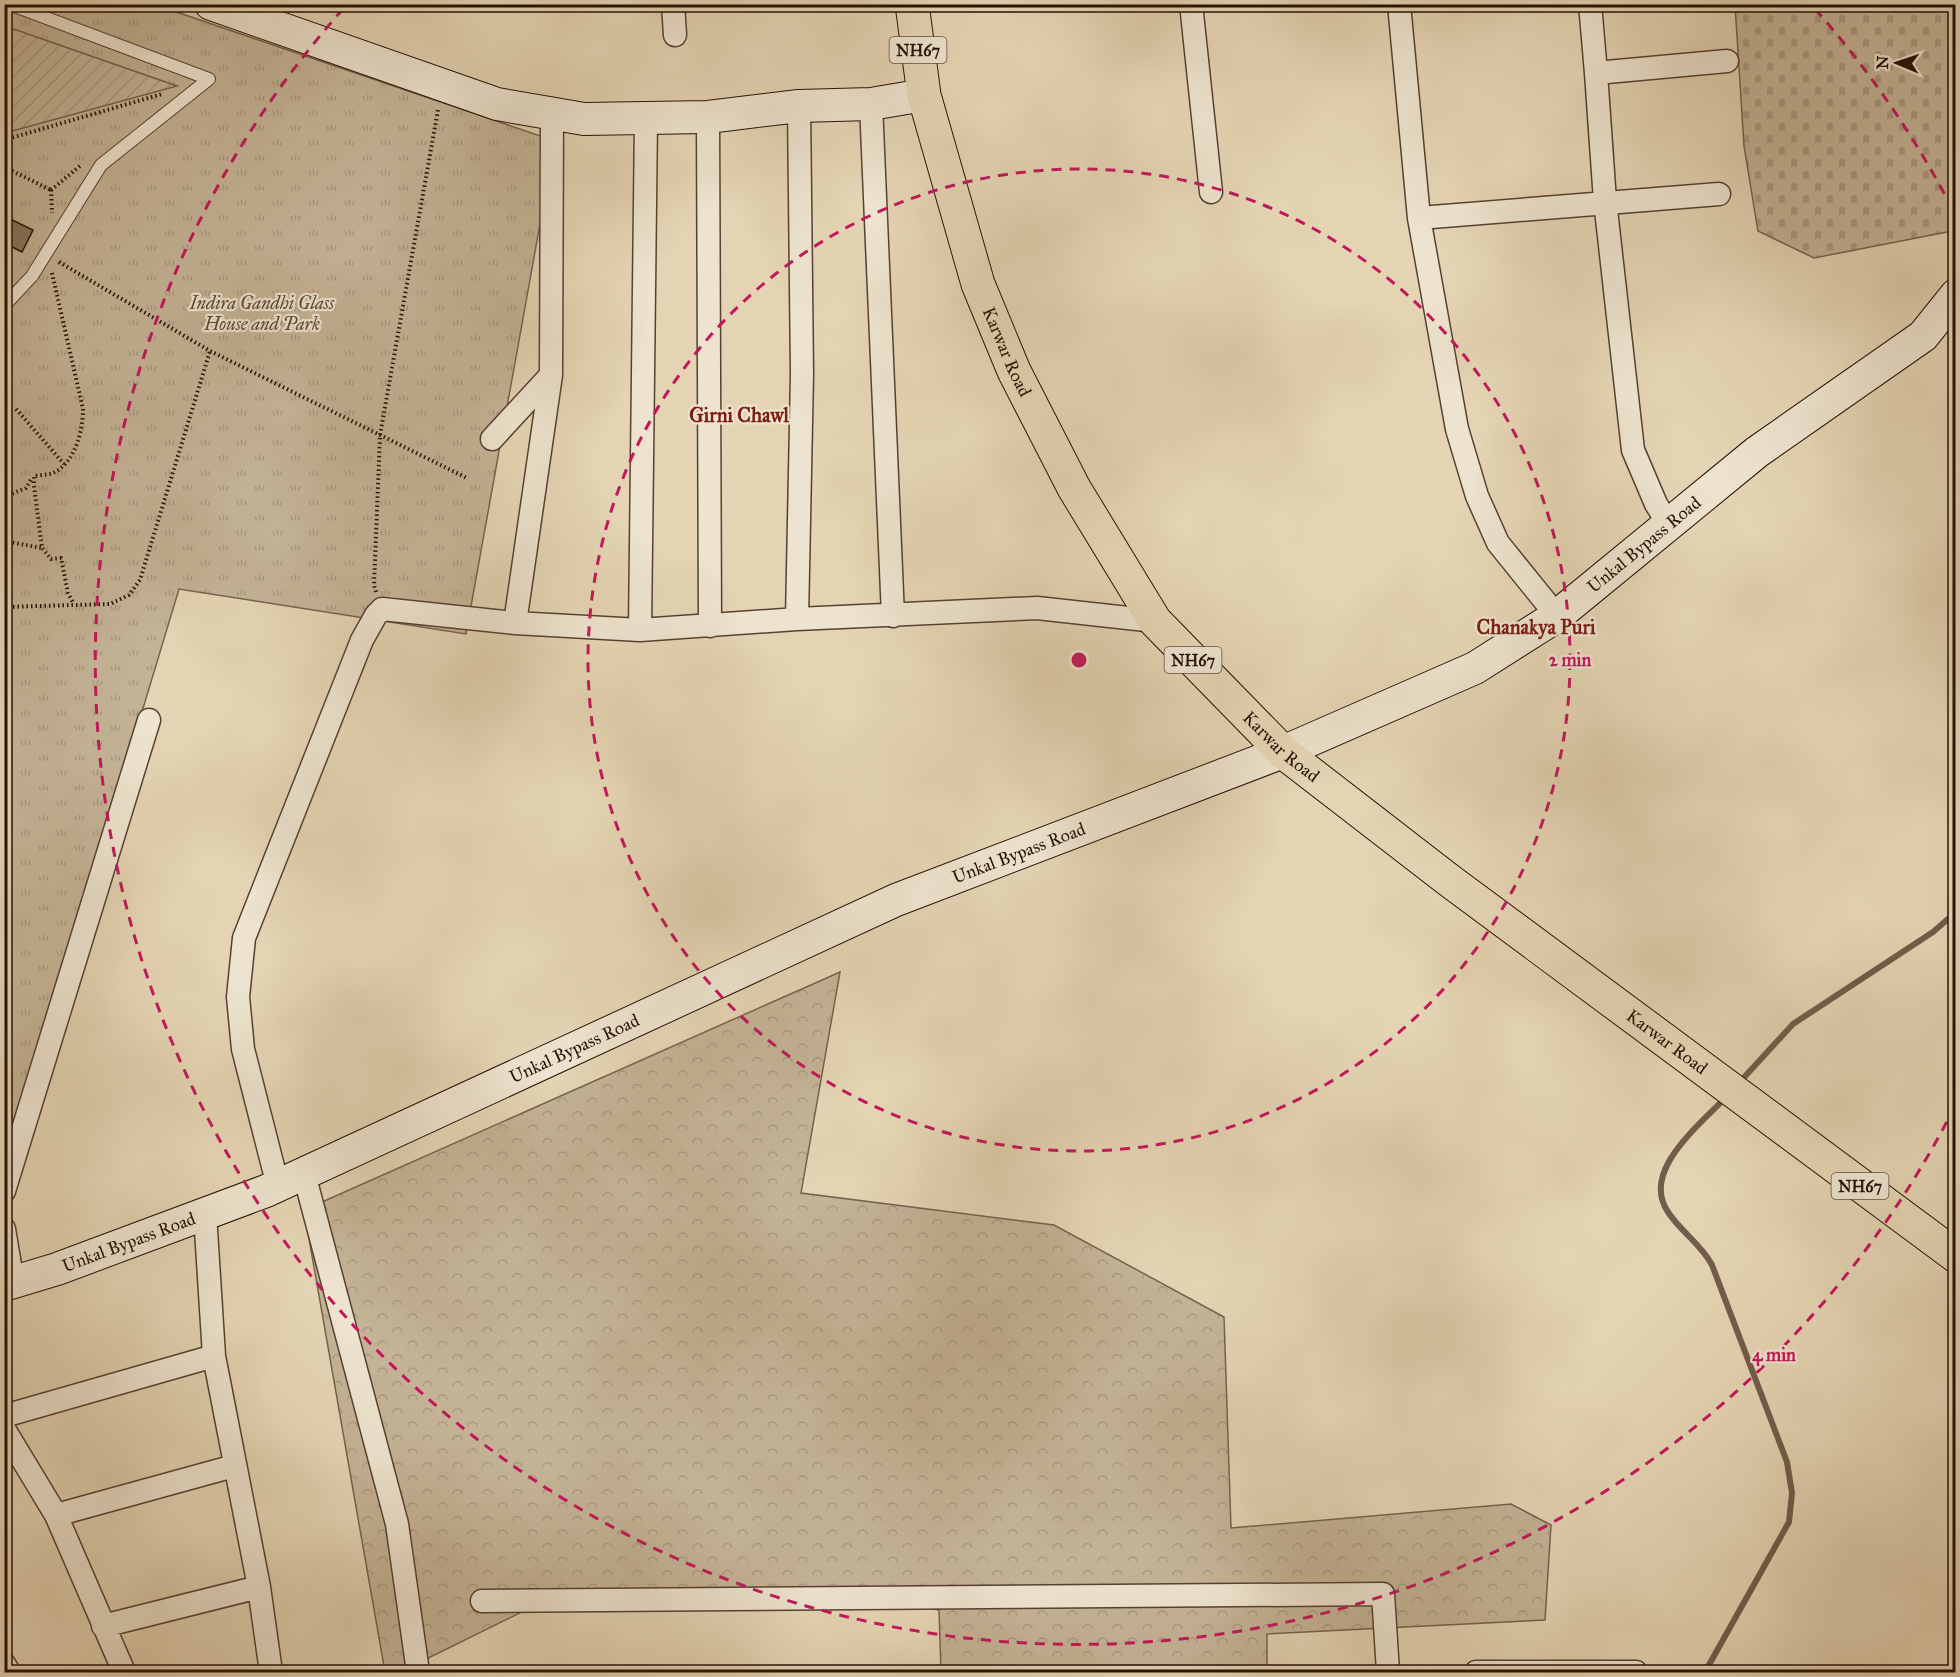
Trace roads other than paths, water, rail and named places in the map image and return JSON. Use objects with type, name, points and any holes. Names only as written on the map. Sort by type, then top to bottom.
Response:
[{"type":"highway","name":"Karwar Road","points":[[912,4],[924,95],[978,284],[1014,371],[1074,488],[1155,621],[1283,752],[1450,882],[1956,1256]]},
{"type":"main road","points":[[211,4],[497,104],[584,119],[708,117],[799,106],[871,104],[924,95]]},
{"type":"main road","name":"Unkal Bypass Road","points":[[8,1284],[205,1214],[291,1180],[896,900],[1283,752],[1475,668],[1557,616],[1757,452],[1923,336],[1956,295]]},
{"type":"street","points":[[673,4],[675,35]]},
{"type":"street","points":[[1191,4],[1211,192]]},
{"type":"street","points":[[1399,4],[1419,218],[1457,429],[1477,496],[1498,543],[1557,616]]},
{"type":"street","points":[[1590,4],[1605,201],[1633,450],[1656,504],[1669,525]]},
{"type":"street","points":[[1596,73],[1727,61]]},
{"type":"street","points":[[871,104],[893,616]]},
{"type":"street","points":[[797,620],[802,374],[799,106]]},
{"type":"street","points":[[515,623],[551,375],[552,114]]},
{"type":"street","points":[[708,117],[710,626]]},
{"type":"street","points":[[640,630],[646,118]]},
{"type":"street","points":[[1419,218],[1605,201],[1719,194]]},
{"type":"street","points":[[492,439],[551,375]]},
{"type":"street","points":[[418,1672],[398,1524],[291,1180],[243,1049],[238,997],[244,938],[362,640],[376,615],[382,609],[515,623],[640,630],[1037,608],[1155,621]]},
{"type":"street","points":[[4,1191],[149,720]]},
{"type":"street","points":[[205,1214],[214,1356],[259,1587],[272,1672]]},
{"type":"street","points":[[4,1229],[8,1284]]},
{"type":"street","points":[[4,1416],[214,1356]]},
{"type":"street","points":[[4,1429],[56,1515],[124,1672]]},
{"type":"street","points":[[56,1515],[234,1466]]},
{"type":"street","points":[[103,1626],[259,1587]]},
{"type":"street","points":[[482,1601],[1383,1594],[1388,1672]]},
{"type":"street","points":[[4,1664],[9,1672]]},
{"type":"street","points":[[1476,1672],[1636,1672]]},
{"type":"lane","points":[[4,306],[32,276],[100,165],[209,79],[9,4]]},
{"type":"waterway","points":[[1738,1084],[1793,1024],[1933,932],[1956,912]]},
{"type":"waterway","points":[[1705,1672],[1789,1522],[1792,1493],[1787,1462],[1712,1265],[1673,1219],[1661,1196],[1662,1181],[1667,1165],[1689,1135],[1725,1098]]},
{"type":"district","name":"Girni Chawl","points":[[739,415]]},
{"type":"district","name":"Chanakya Puri","points":[[1536,627]]},
{"type":"park label","name":"Indira Gandhi Glass House and Park","points":[[262,313]]}]
